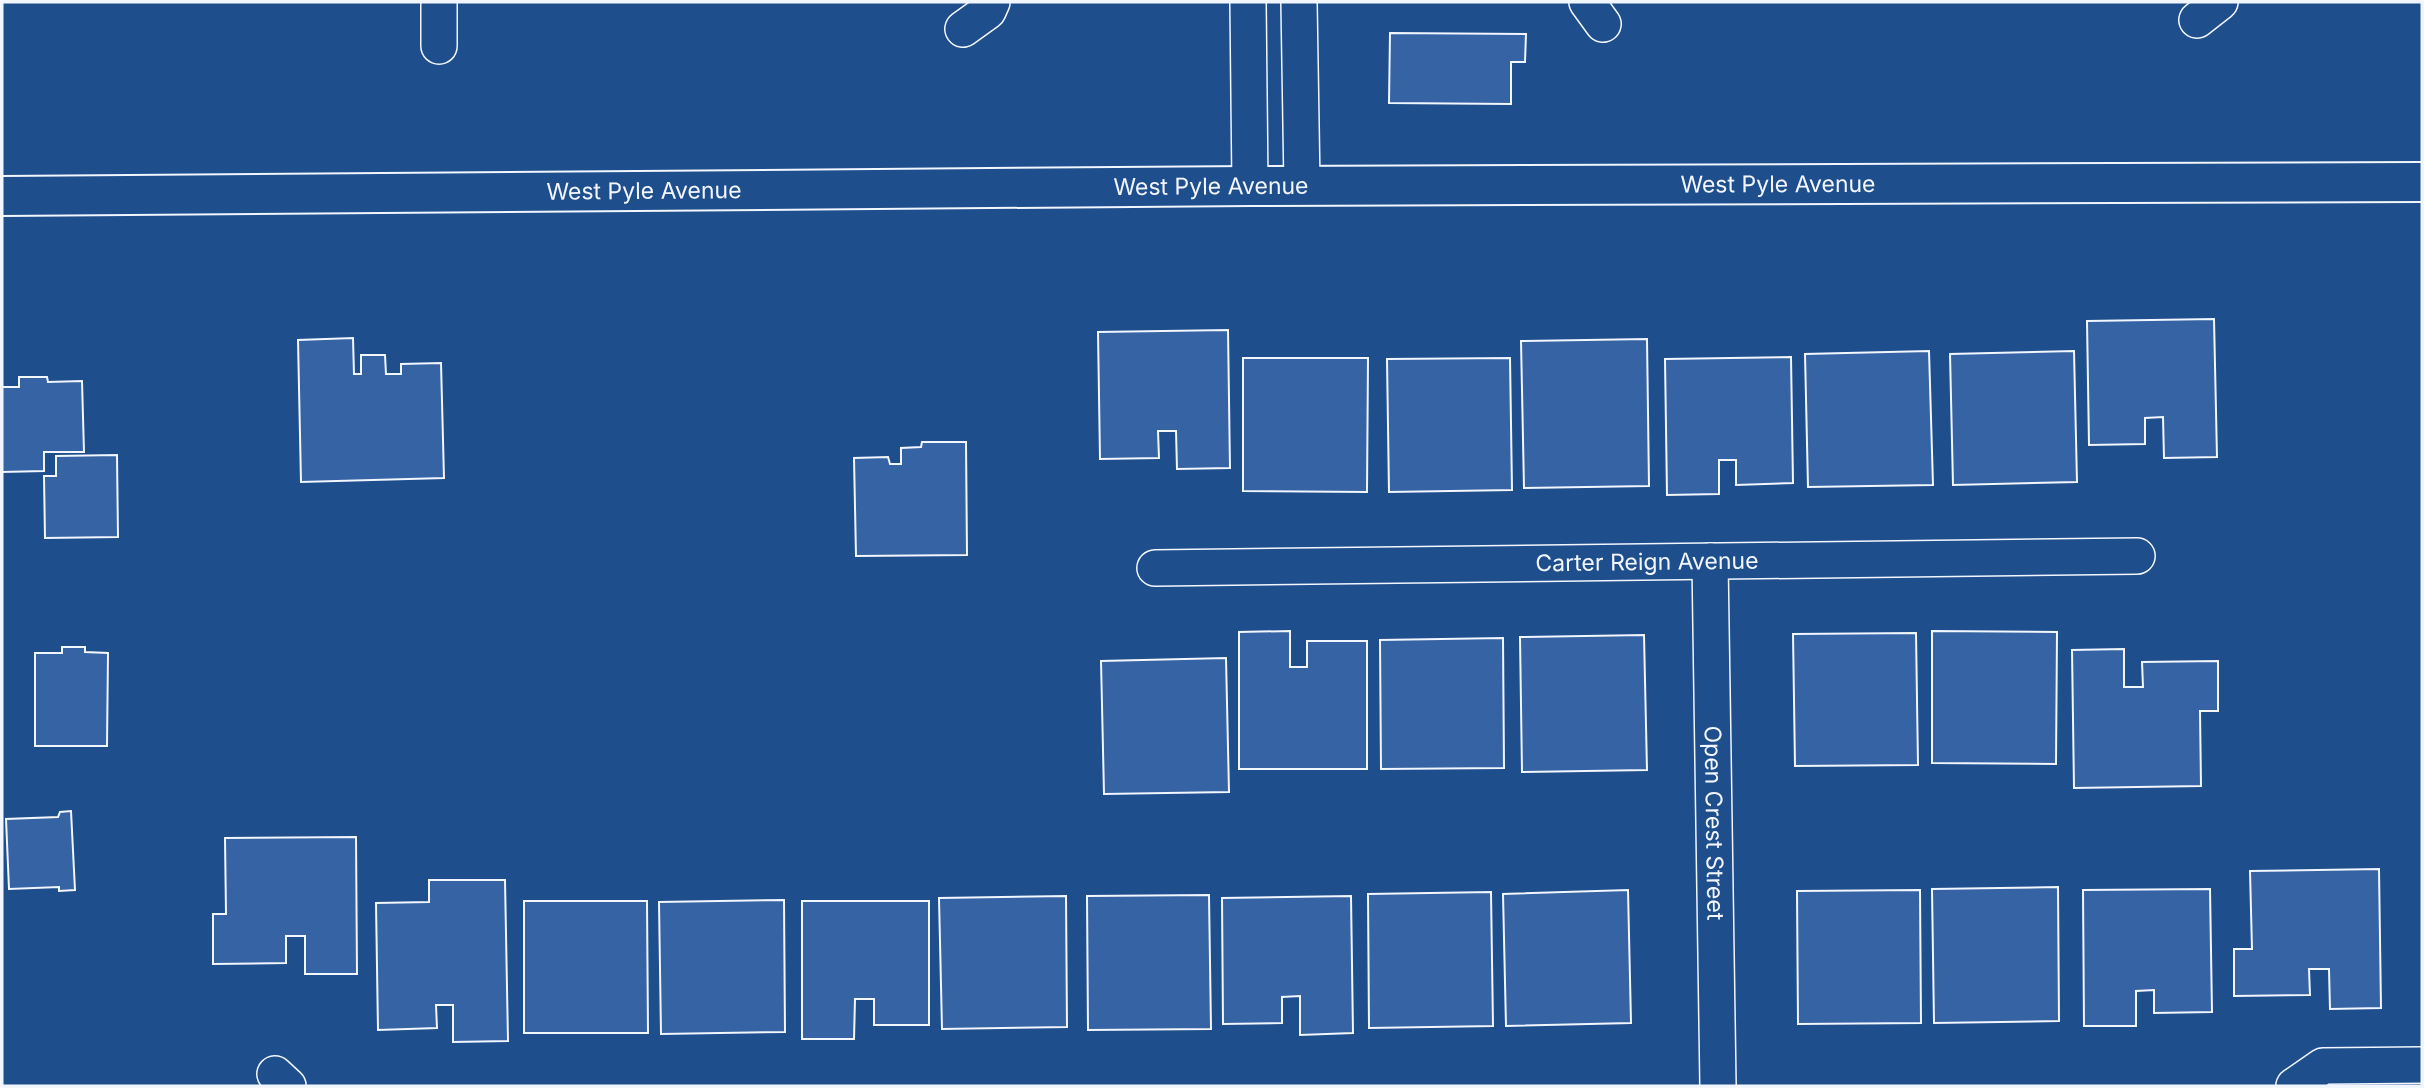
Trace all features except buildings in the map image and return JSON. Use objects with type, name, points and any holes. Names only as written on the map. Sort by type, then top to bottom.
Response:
[{"type":"street","points":[[439,2],[439,46]]},
{"type":"street","points":[[963,29],[988,11],[992,2]]},
{"type":"street","points":[[1248,2],[1250,186]]},
{"type":"street","points":[[1299,2],[1302,186]]},
{"type":"street","name":"West Pyle Avenue","points":[[2,196],[1250,186],[2422,182]]},
{"type":"street","name":"Carter Reign Avenue","points":[[1155,568],[2137,556]]},
{"type":"street","name":"Open Crest Street","points":[[1710,561],[1718,1086]]},
{"type":"street","points":[[2294,1086],[2323,1066],[2422,1065]]}]
